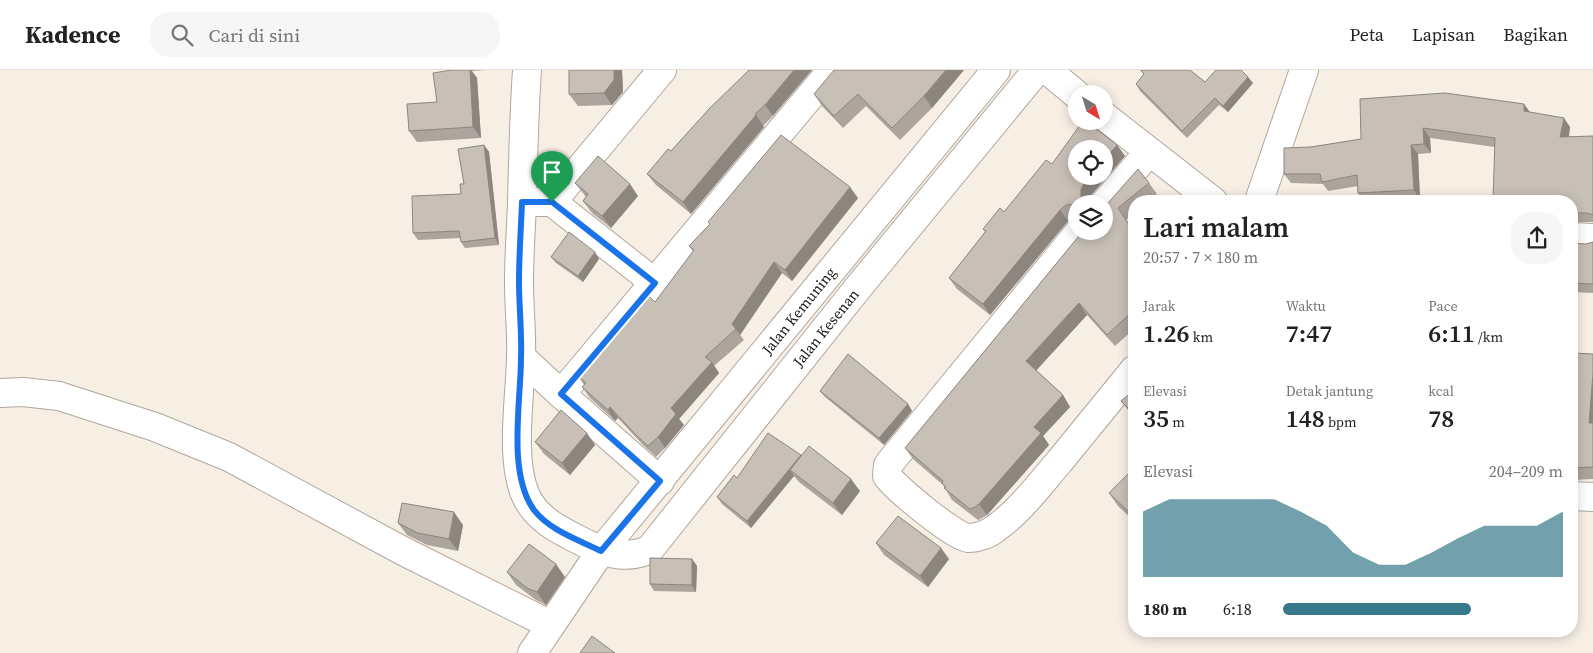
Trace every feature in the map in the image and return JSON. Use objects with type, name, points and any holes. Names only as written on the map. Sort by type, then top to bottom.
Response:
[{"type":"street","name":"Jalan Kesenan","points":[[527,70],[519,282],[522,356],[517,448],[520,476],[525,495],[534,510],[545,520],[561,532],[601,551],[623,555],[640,554],[650,548],[857,289],[1037,70]]},
{"type":"street","points":[[552,202],[662,70]]},
{"type":"street","points":[[561,394],[832,70]]},
{"type":"street","name":"Jalan Kemuning","points":[[532,653],[601,551],[996,70]]},
{"type":"street","points":[[1047,70],[1068,87]]},
{"type":"street","points":[[1261,195],[1304,70]]},
{"type":"street","points":[[1113,123],[1204,195]]},
{"type":"street","points":[[1112,195],[1149,152]]},
{"type":"street","points":[[522,202],[552,202],[655,283]]},
{"type":"street","points":[[1578,237],[1593,238]]},
{"type":"street","points":[[1073,240],[888,465],[887,476],[920,506],[961,536],[969,538],[979,537],[995,530],[1023,505],[1128,377]]},
{"type":"street","points":[[522,356],[561,394],[660,481]]},
{"type":"street","points":[[0,393],[24,392],[59,396],[155,427],[229,457],[403,552],[551,625]]},
{"type":"street","points":[[1578,496],[1593,497]]},
{"type":"building","points":[[470,70],[473,127],[409,131],[407,104],[437,102],[433,73]]},
{"type":"building","points":[[569,70],[614,70],[614,80],[604,93],[569,94]]},
{"type":"building","points":[[749,70],[794,70],[765,105],[755,114],[683,202],[647,174],[668,149],[671,151],[709,109]]},
{"type":"building","points":[[834,70],[946,70],[924,96],[892,128],[858,94],[834,116],[814,94]]},
{"type":"building","points":[[1141,70],[1190,70],[1205,82],[1216,70],[1241,70],[1248,77],[1223,106],[1215,98],[1182,131],[1136,84],[1144,74]]},
{"type":"building","points":[[1445,93],[1524,104],[1524,111],[1564,118],[1560,137],[1593,136],[1593,215],[1578,213],[1578,195],[1493,195],[1495,138],[1423,128],[1424,144],[1411,145],[1414,190],[1358,193],[1357,175],[1322,182],[1320,174],[1284,174],[1284,148],[1311,147],[1361,139],[1360,99]]},
{"type":"building","points":[[1077,130],[1098,130],[1111,140],[1069,140]]},
{"type":"building","points":[[781,135],[850,187],[785,270],[774,262],[732,324],[736,329],[705,357],[712,362],[671,408],[676,414],[658,437],[648,446],[610,407],[608,410],[582,387],[586,383],[579,377],[648,295],[655,302],[694,250],[689,246],[710,224],[708,222]]},
{"type":"building","points":[[1068,142],[1068,185],[1083,185],[1081,195],[1068,195],[1068,205],[1060,210],[983,304],[949,278],[986,231],[983,229],[1000,208],[1004,212],[1046,160],[1052,164]]},
{"type":"building","points":[[484,145],[495,238],[461,242],[459,231],[413,233],[412,196],[461,194],[460,184],[464,184],[458,149]]},
{"type":"building","points":[[598,156],[630,184],[602,216],[583,201],[588,194],[575,183]]},
{"type":"building","points":[[1138,169],[1149,183],[1134,195],[1128,195],[1128,200],[1118,208],[1128,223],[1128,316],[1107,335],[1079,303],[1026,361],[1063,395],[1034,427],[1041,433],[979,504],[970,509],[944,488],[946,487],[942,483],[943,481],[905,448],[1076,240],[1113,240],[1113,197]]},
{"type":"building","points":[[569,232],[595,252],[578,276],[551,257]]},
{"type":"building","points":[[1593,242],[1593,284],[1578,283],[1578,243]]},
{"type":"building","points":[[1578,353],[1593,354],[1589,423],[1593,423],[1593,467],[1578,468]]},
{"type":"building","points":[[848,354],[908,404],[879,438],[820,391]]},
{"type":"building","points":[[1128,395],[1128,408],[1121,401]]},
{"type":"building","points":[[561,410],[587,433],[562,463],[535,442]]},
{"type":"building","points":[[768,433],[801,455],[747,521],[717,497],[734,475],[737,478]]},
{"type":"building","points":[[809,446],[851,479],[833,503],[790,470]]},
{"type":"building","points":[[1128,474],[1128,511],[1109,493]]},
{"type":"building","points":[[402,503],[454,512],[449,539],[418,533],[398,523]]},
{"type":"building","points":[[898,516],[941,548],[920,576],[876,543]]},
{"type":"building","points":[[529,544],[556,564],[537,592],[527,588],[507,572]]},
{"type":"building","points":[[650,558],[692,559],[692,585],[650,584]]},
{"type":"building","points":[[592,636],[615,653],[580,653]]},
{"type":"route","points":[[522,202],[552,202],[655,283],[561,394],[660,481],[601,551],[561,532],[534,510],[525,495],[520,476],[517,448],[522,356],[519,282],[522,202]]}]
